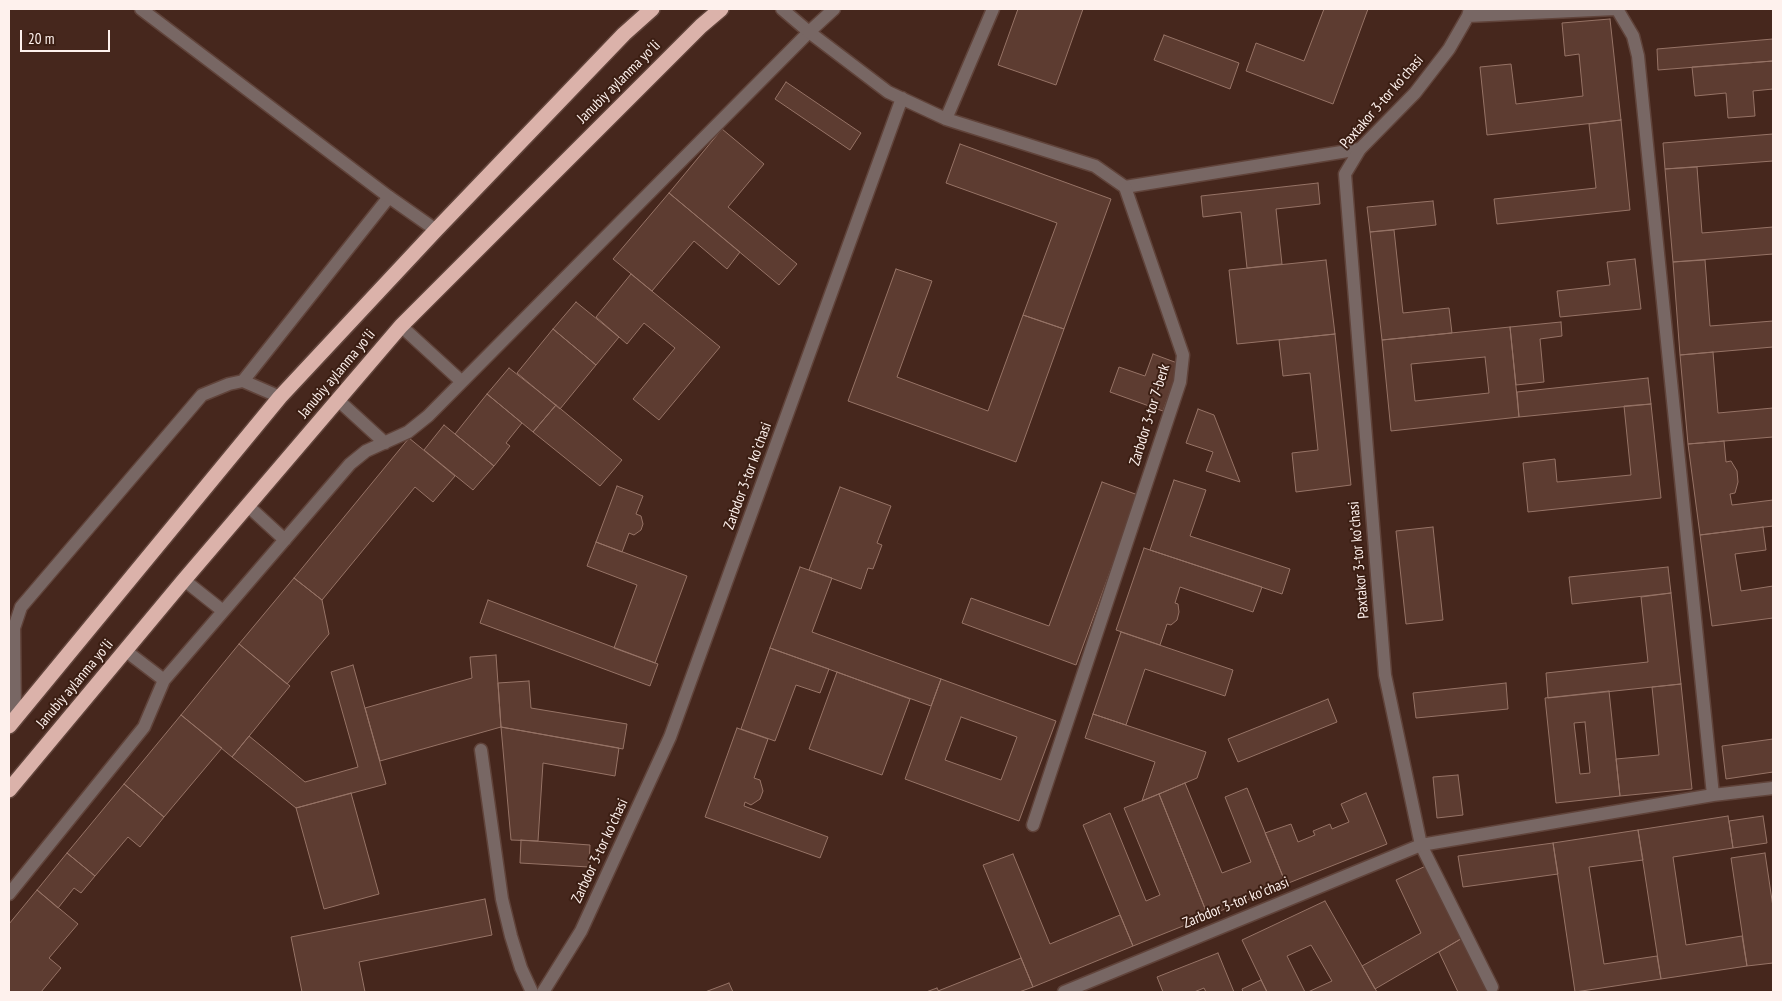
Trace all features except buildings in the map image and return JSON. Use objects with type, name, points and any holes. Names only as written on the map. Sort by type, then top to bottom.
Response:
[{"type":"highway","name":"Janubiy aylanma yoʻli","points":[[12,722],[280,397],[436,230],[624,34],[652,9]]},
{"type":"highway","name":"Janubiy aylanma yoʻli","points":[[9,790],[184,580],[401,326],[700,26],[721,9]]},
{"type":"street","points":[[141,9],[389,197],[436,230]]},
{"type":"street","points":[[782,9],[888,92],[946,119],[1095,166],[1125,187],[1360,149]]},
{"type":"street","points":[[9,894],[14,878],[144,727],[164,680],[350,464],[366,451],[408,432],[428,416],[834,9]]},
{"type":"street","points":[[946,119],[993,9]]},
{"type":"street","name":"Paxtakor 3-tor koʼchasi","points":[[1492,987],[1421,845],[1384,666],[1345,174],[1360,149],[1415,93],[1448,49],[1469,12],[1616,9],[1632,36],[1638,56],[1713,795]]},
{"type":"street","name":"Zarbdor 3-tor koʼchasi","points":[[542,992],[581,931],[670,737],[902,98]]},
{"type":"street","name":"Zarbdor 3-tor 7-berk","points":[[1033,825],[1180,382],[1183,355],[1125,187]]},
{"type":"street","points":[[242,381],[389,197]]},
{"type":"street","points":[[401,326],[462,382]]},
{"type":"street","points":[[12,722],[14,628],[20,607],[202,395],[242,381],[280,397]]},
{"type":"street","points":[[338,400],[385,443]]},
{"type":"street","points":[[248,506],[284,540]]},
{"type":"street","points":[[184,580],[223,611]]},
{"type":"street","points":[[126,651],[164,680]]},
{"type":"street","points":[[481,750],[502,899],[521,968],[532,992]]},
{"type":"street","points":[[1421,845],[1713,795],[1773,788]]},
{"type":"street","name":"Zarbdor 3-tor koʼchasi","points":[[1064,992],[1421,845]]}]
